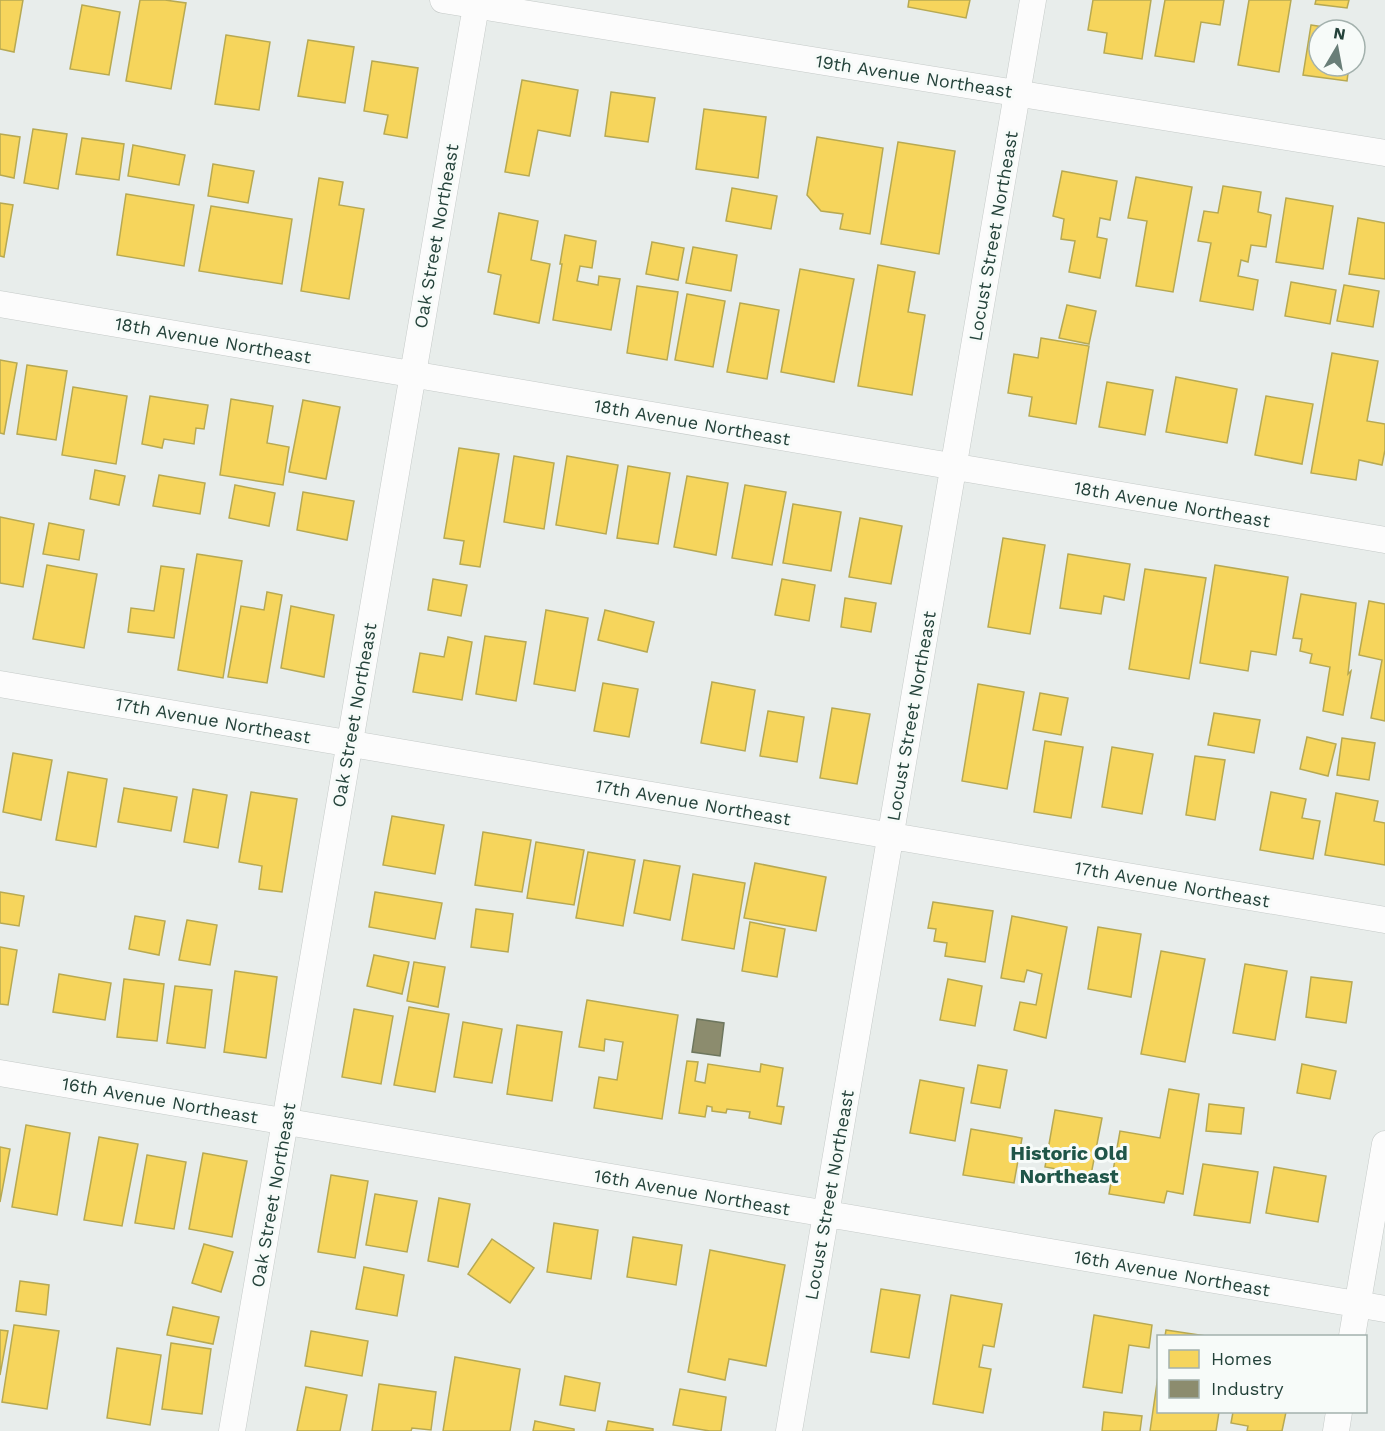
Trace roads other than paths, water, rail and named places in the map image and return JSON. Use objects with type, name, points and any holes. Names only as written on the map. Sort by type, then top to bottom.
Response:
[{"type":"street","name":"19th Avenue Northeast","points":[[443,0],[476,3],[1385,153]]},
{"type":"street","name":"Locust Street Northeast","points":[[789,1431],[1033,0]]},
{"type":"street","name":"Oak Street Northeast","points":[[232,1431],[476,3]]},
{"type":"street","name":"18th Avenue Northeast","points":[[0,304],[1385,540]]},
{"type":"street","name":"17th Avenue Northeast","points":[[0,684],[1385,920]]},
{"type":"street","name":"16th Avenue Northeast","points":[[0,1073],[1385,1310]]},
{"type":"street","points":[[1352,1335],[1385,1144]]},
{"type":"street","points":[[1336,1431],[1339,1413]]},
{"type":"district","name":"Historic Old Northeast","points":[[1069,1164]]}]
